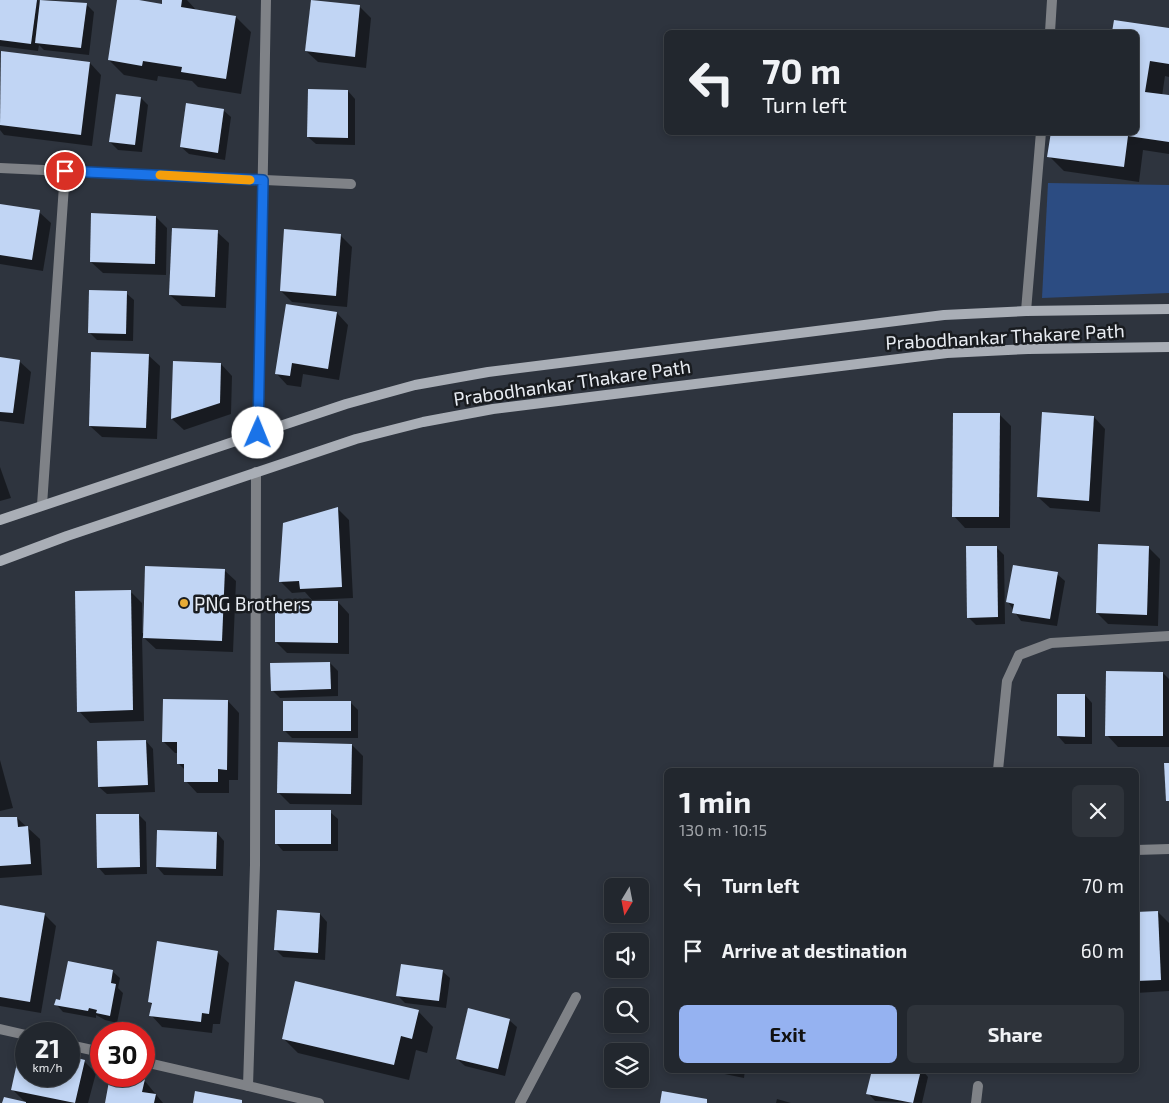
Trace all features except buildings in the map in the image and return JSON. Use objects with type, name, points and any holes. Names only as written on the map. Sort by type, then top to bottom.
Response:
[{"type":"main road","name":"Prabodhankar Thakare Path","points":[[0,520],[346,404],[415,385],[488,372],[944,315],[1026,311],[1169,309]]},
{"type":"main road","name":"Prabodhankar Thakare Path","points":[[0,561],[66,536],[356,439],[423,422],[493,409],[947,353],[1028,348],[1169,347]]},
{"type":"street","points":[[258,433],[266,0]]},
{"type":"street","points":[[1050,30],[1052,0]]},
{"type":"street","points":[[1026,311],[1041,135]]},
{"type":"street","points":[[0,168],[351,184]]},
{"type":"street","points":[[42,505],[65,171]]},
{"type":"street","points":[[248,1086],[255,865],[256,472]]},
{"type":"street","points":[[998,768],[1007,681],[1019,654],[1051,643],[1169,636]]},
{"type":"street","points":[[1139,850],[1169,849]]},
{"type":"street","points":[[520,1103],[576,997]]},
{"type":"street","points":[[0,1029],[15,1032]]},
{"type":"street","points":[[155,1065],[319,1103]]},
{"type":"street","points":[[976,1103],[978,1086]]},
{"type":"shaded area","points":[[1048,183],[1169,185],[1169,293],[1042,298]]},
{"type":"slow traffic","points":[[160,175],[250,180]]},
{"type":"place","name":"PNG Brothers","points":[[184,603]]},
{"type":"route","points":[[65,171],[263,180],[258,433]]}]
